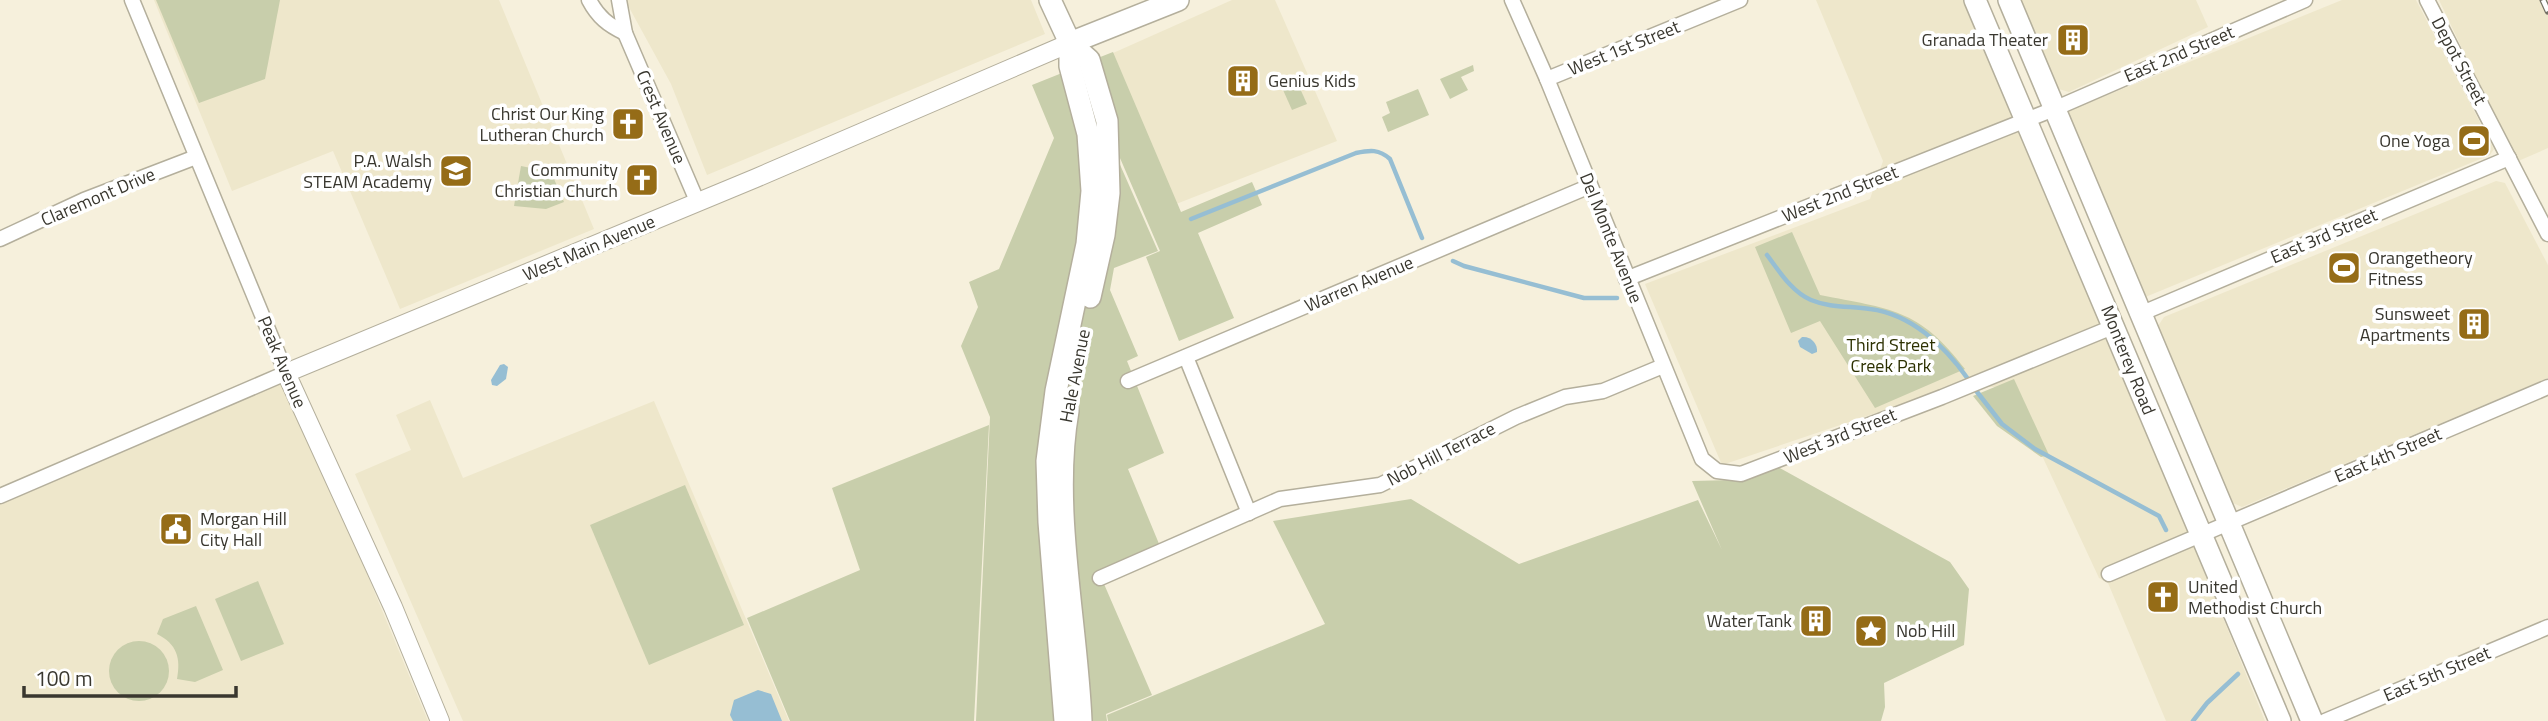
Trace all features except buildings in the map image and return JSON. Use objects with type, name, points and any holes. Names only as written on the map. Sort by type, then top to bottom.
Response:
[{"type":"main road","name":"Hale Avenue","points":[[1050,0],[1070,43],[1070,66],[1088,134],[1092,191],[1087,244],[1056,391],[1047,461],[1050,535],[1065,721]]},
{"type":"main road","name":"West Main Avenue","points":[[1070,43],[1178,0]]},
{"type":"main road","name":"Monterey Road","points":[[1975,0],[2280,721]]},
{"type":"main road","name":"Monterey Road","points":[[2009,0],[2312,721]]},
{"type":"main road","name":"Hale Avenue","points":[[1070,43],[1088,57],[1107,121],[1109,193],[1104,235],[1069,401],[1063,462],[1065,525],[1081,721]]},
{"type":"street","name":"Peak Avenue","points":[[132,0],[286,373],[393,607],[440,721]]},
{"type":"street","points":[[589,0],[606,23],[625,33]]},
{"type":"street","name":"Crest Avenue","points":[[619,0],[625,33],[697,201]]},
{"type":"street","name":"Del Monte Avenue","points":[[1511,0],[1547,79],[1626,279],[1702,460],[1717,471]]},
{"type":"street","name":"West 1st Street","points":[[1547,79],[1741,0]]},
{"type":"street","name":"East 2nd Street","points":[[2054,109],[2305,0]]},
{"type":"street","name":"Depot Street","points":[[2427,0],[2548,234]]},
{"type":"street","name":"West Main Avenue","points":[[0,496],[1070,43]]},
{"type":"street","name":"West 2nd Street","points":[[1626,279],[2054,109]]},
{"type":"street","name":"Claremont Drive","points":[[0,239],[84,200],[196,157]]},
{"type":"street","name":"East 3rd Street","points":[[2140,314],[2509,158]]},
{"type":"street","name":"Warren Avenue","points":[[1128,381],[1591,186]]},
{"type":"street","name":"West 3rd Street","points":[[1717,471],[1741,474],[2115,326]]},
{"type":"street","points":[[1186,357],[1249,513]]},
{"type":"street","name":"Nob Hill Terrace","points":[[1100,578],[1280,499],[1380,485],[1516,417],[1565,397],[1603,391],[1663,366]]},
{"type":"street","name":"East 4th Street","points":[[2109,574],[2202,537],[2548,387]]},
{"type":"street","name":"East 5th Street","points":[[2325,721],[2548,627]]},
{"type":"shaded area","name":"P.A. Walsh STEAM Academy","points":[[154,0],[499,0],[594,229],[400,309],[333,151],[232,191]]},
{"type":"shaded area","points":[[625,0],[1031,0],[1045,34],[707,175],[671,84]]},
{"type":"shaded area","points":[[1232,0],[1275,0],[1337,141],[1148,215],[1084,66]]},
{"type":"shaded area","points":[[1816,0],[1965,0],[2118,359],[2265,721],[2166,721],[2108,583],[2099,578],[2010,387],[1953,387],[1722,465],[1645,284],[1870,199],[1883,161]]},
{"type":"shaded area","points":[[2018,0],[2196,0],[2208,27],[2069,92],[2055,88]]},
{"type":"shaded area","points":[[2342,0],[2416,0],[2494,149],[2490,155],[2143,298],[2064,126],[2068,111]]},
{"type":"shaded area","points":[[2439,0],[2548,0],[2548,148],[2516,162]]},
{"type":"shaded area","points":[[2496,181],[2505,183],[2548,265],[2548,378],[2242,507],[2226,500],[2158,326],[2164,317]]},
{"type":"shaded area","points":[[275,382],[289,386],[428,721],[0,721],[0,497]]},
{"type":"shaded area","points":[[430,400],[463,478],[654,401],[789,721],[463,721],[355,474],[411,450],[396,415]]},
{"type":"green space","points":[[156,0],[280,0],[265,79],[199,103]]},
{"type":"green space","points":[[1113,52],[1181,212],[1252,182],[1262,205],[1198,233],[1234,318],[1179,341],[1146,257],[1160,251],[1080,65]]},
{"type":"green space","points":[[1473,65],[1474,71],[1461,77],[1468,90],[1450,99],[1440,79]]},
{"type":"green space","points":[[1077,67],[1158,251],[1114,268],[1110,290],[1138,356],[1127,361],[1164,453],[1128,469],[1162,551],[1101,577],[1152,695],[1106,714],[1107,721],[976,721],[990,417],[961,346],[978,307],[969,282],[999,269],[1054,138],[1032,85]]},
{"type":"green space","points":[[1294,75],[1307,104],[1292,110],[1279,81]]},
{"type":"green space","points":[[1418,89],[1429,115],[1388,132],[1382,117],[1390,113],[1386,102]]},
{"type":"green space","points":[[521,166],[551,172],[564,202],[546,209],[514,206]]},
{"type":"green space","name":"Third Street Creek Park","points":[[1792,232],[1820,295],[1902,314],[1933,334],[1965,369],[1875,408],[1820,321],[1791,333],[1755,247]]},
{"type":"green space","name":"Third Street Creek Park","points":[[2014,379],[2049,455],[2041,457],[1997,426],[1973,396]]},
{"type":"green space","points":[[989,425],[974,721],[790,721],[747,618],[860,570],[832,488]]},
{"type":"green space","points":[[1776,466],[1950,562],[1969,589],[1964,645],[1884,683],[1885,707],[1881,721],[1108,721],[1107,715],[1325,624],[1273,521],[1411,499],[1519,564],[1698,500],[1722,550],[1692,481],[1732,480]]},
{"type":"green space","points":[[685,485],[744,625],[649,665],[590,525]]},
{"type":"green space","points":[[258,581],[284,644],[241,661],[215,599]]},
{"type":"green space","points":[[196,606],[223,670],[195,682],[177,679],[176,652],[169,642],[157,634],[163,619]]},
{"type":"green space","points":[[133,641],[145,641],[164,654],[169,671],[167,683],[156,696],[145,701],[133,701],[114,688],[109,677],[109,665],[122,646]]},
{"type":"water","points":[[1802,337],[1813,341],[1817,352],[1812,354],[1800,347],[1798,341]]},
{"type":"water","points":[[500,365],[508,367],[506,379],[497,386],[492,385],[491,380]]},
{"type":"water","points":[[758,690],[771,694],[782,721],[733,721],[730,715],[734,700]]},
{"type":"waterway","points":[[1191,219],[1356,153],[1374,151],[1390,159],[1422,238]]},
{"type":"waterway","points":[[1767,255],[1792,286],[1811,300],[1833,306],[1885,312],[1913,325],[1938,344],[1968,379]]},
{"type":"waterway","points":[[1453,261],[1584,298],[1617,298]]},
{"type":"waterway","points":[[1974,388],[2002,424],[2035,449],[2159,516],[2166,530]]},
{"type":"waterway","points":[[2193,721],[2207,703],[2238,674]]},
{"type":"railway","points":[[2543,0],[2548,11]]},
{"type":"place","name":"Granada Theater","points":[[2073,40]]},
{"type":"place","name":"Genius Kids","points":[[1243,81]]},
{"type":"place","name":"Christ Our King Lutheran Church","points":[[628,124]]},
{"type":"place","name":"One Yoga","points":[[2474,141]]},
{"type":"place","name":"P.A. Walsh STEAM Academy","points":[[456,171]]},
{"type":"place","name":"Community Christian Church","points":[[642,180]]},
{"type":"place","name":"Orangetheory Fitness","points":[[2344,268]]},
{"type":"place","name":"Sunsweet Apartments","points":[[2474,324]]},
{"type":"place","name":"Morgan Hill City Hall","points":[[176,529]]},
{"type":"place","name":"United Methodist Church","points":[[2163,597]]},
{"type":"place","name":"Water Tank","points":[[1816,621]]},
{"type":"place","name":"Nob Hill","points":[[1871,631]]}]
